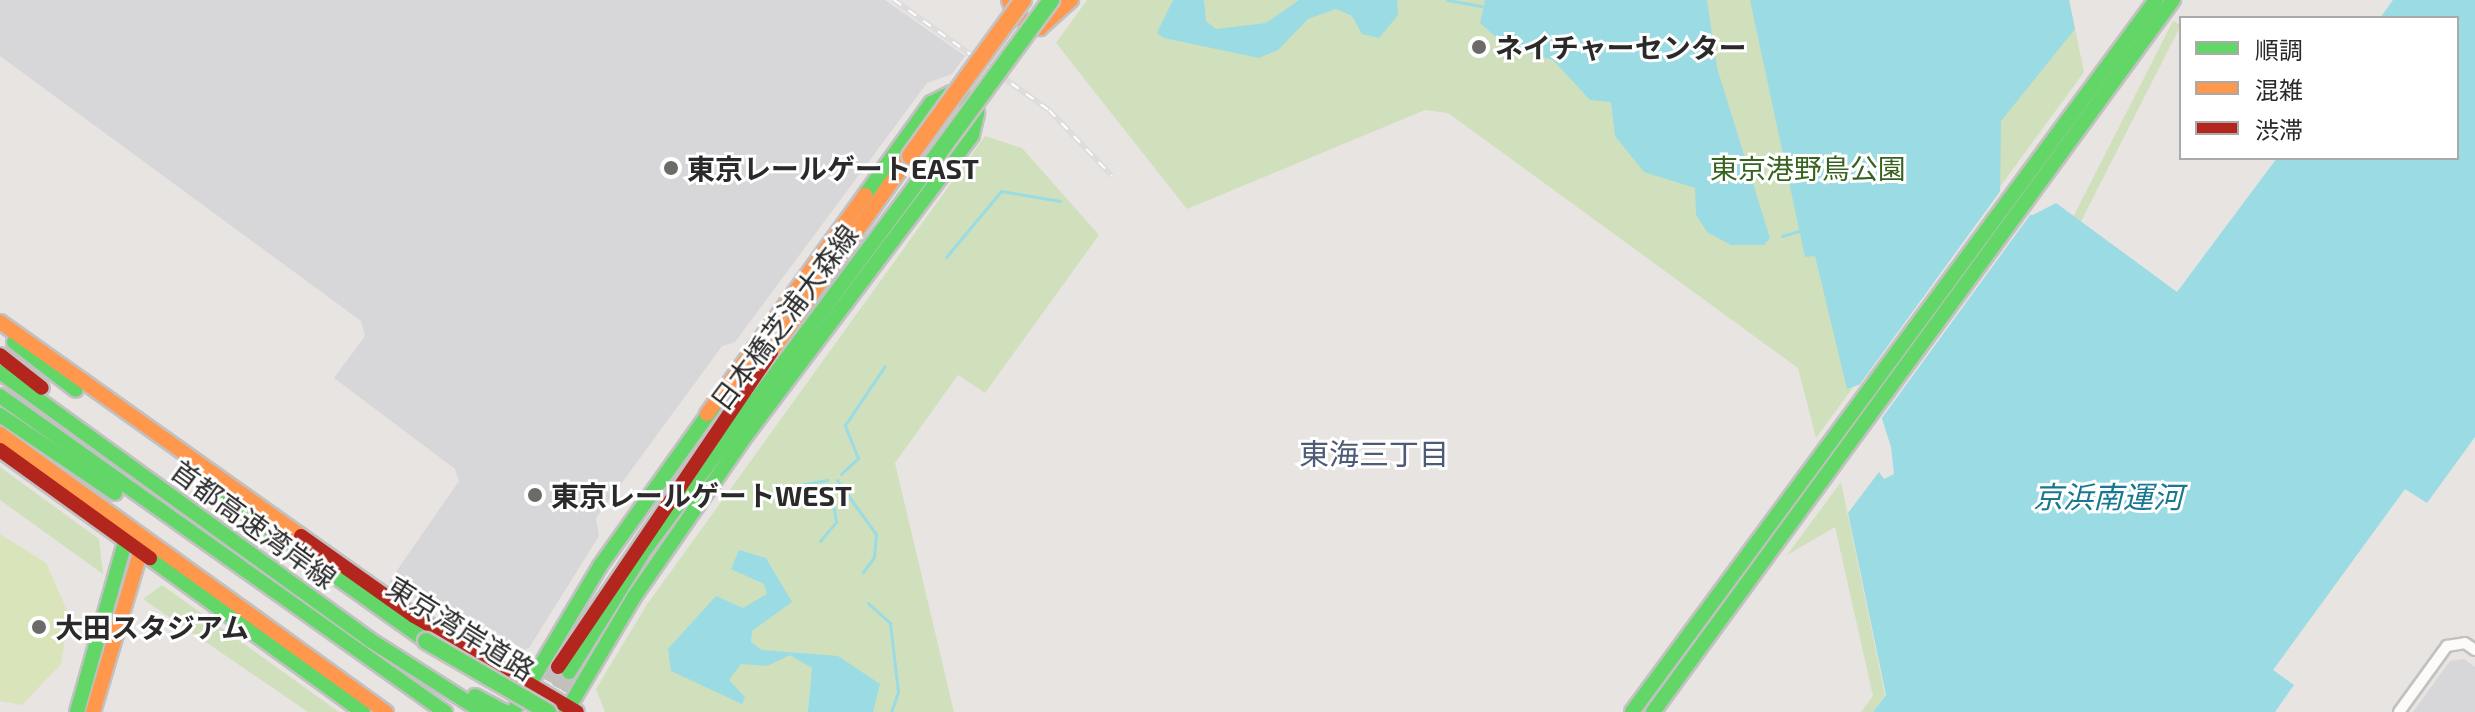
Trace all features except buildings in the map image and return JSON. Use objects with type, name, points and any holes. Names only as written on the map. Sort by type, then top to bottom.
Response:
[{"type":"main road","points":[[1009,0],[1015,16],[1040,28],[1071,0]]},
{"type":"main road","name":"日本橋芝浦大森線","points":[[1023,0],[637,540],[563,669],[646,548],[1051,0]]},
{"type":"main road","points":[[1632,712],[2156,0]]},
{"type":"main road","points":[[1653,712],[2172,0]]},
{"type":"main road","points":[[513,712],[527,684],[707,414],[931,103],[951,93],[967,100],[977,113],[972,135],[747,434]]},
{"type":"main road","points":[[707,414],[856,230]]},
{"type":"main road","points":[[0,322],[414,616],[571,710],[634,597],[747,434],[873,243]]},
{"type":"main road","name":"東京湾岸道路","points":[[0,329],[333,577],[548,712]]},
{"type":"main road","points":[[0,355],[87,429]]},
{"type":"main road","name":"首都高速湾岸線","points":[[0,372],[87,429],[217,530],[370,640],[483,712]]},
{"type":"main road","points":[[0,396],[68,454]]},
{"type":"main road","points":[[0,415],[68,454]]},
{"type":"main road","points":[[0,434],[386,712]]},
{"type":"main road","points":[[0,450],[363,712]]},
{"type":"main road","name":"首都高速湾岸線","points":[[68,454],[200,543],[359,657],[445,712]]},
{"type":"main road","points":[[77,712],[125,542]]},
{"type":"main road","points":[[93,712],[140,553]]},
{"type":"main road","points":[[370,640],[505,712]]},
{"type":"main road","points":[[359,657],[432,712]]},
{"type":"street","points":[[2399,712],[2447,646],[2465,643],[2475,650]]},
{"type":"shaded area","points":[[0,0],[885,0],[965,56],[952,74],[927,83],[735,342],[722,346],[596,518],[599,536],[529,648],[504,655],[389,582],[459,481],[455,469],[334,378],[365,336],[361,321],[0,56]]},
{"type":"shaded area","points":[[2464,659],[2475,667],[2475,712],[2413,712],[2450,661]]},
{"type":"green space","name":"東京港野鳥公園","points":[[1087,0],[2069,0],[2084,72],[1816,438],[1798,368],[1448,113],[1425,110],[1187,209],[1056,43]]},
{"type":"green space","points":[[2173,21],[2179,24],[2074,234],[2066,230]]},
{"type":"green space","points":[[985,136],[1022,148],[1099,235],[985,393],[958,375],[895,463],[954,712],[605,712],[596,689],[646,606]]},
{"type":"green space","points":[[0,467],[99,539],[103,574],[0,500]]},
{"type":"green space","points":[[1841,482],[1885,695],[1873,712],[1861,712],[1873,696],[1835,527],[1787,555]]},
{"type":"green space","name":"大田スタジアム","points":[[0,534],[46,563],[69,615],[61,664],[22,705],[0,701]]},
{"type":"green space","points":[[162,585],[339,712],[308,712],[143,599]]},
{"type":"water","points":[[1173,0],[1204,0],[1206,21],[1216,29],[1266,23],[1299,0],[1397,0],[1398,15],[1379,38],[1362,34],[1352,16],[1336,9],[1308,19],[1278,50],[1259,58],[1164,38],[1157,33]]},
{"type":"water","points":[[1485,0],[1707,0],[1717,68],[1770,238],[1764,245],[1731,245],[1707,232],[1696,215],[1695,188],[1644,172],[1615,136],[1611,102],[1590,100],[1553,60],[1507,47],[1480,23]]},
{"type":"water","name":"京浜南運河","points":[[1750,0],[2069,0],[2075,29],[2001,121],[2000,203],[2012,213],[2033,215],[2056,203],[2177,292],[2276,160],[2459,160],[2459,16],[2381,16],[2393,0],[2475,0],[2475,437],[2427,503],[2405,489],[2273,670],[2294,685],[2275,712],[1873,712],[1886,695],[1848,513],[1879,472],[1884,479],[1894,474],[1891,447],[1870,381],[1847,389],[1815,256],[1805,257]]},
{"type":"water","points":[[739,550],[766,558],[792,602],[752,631],[751,642],[762,650],[838,656],[880,684],[873,712],[808,712],[812,668],[790,655],[767,666],[741,664],[729,680],[745,697],[742,704],[671,671],[668,649],[716,596],[743,608],[767,594],[764,584],[731,569]]},
{"type":"pier","points":[[2004,186],[2013,209],[2033,211],[1879,422],[1868,386],[1855,391]]},
{"type":"waterway","points":[[1447,0],[1481,6]]},
{"type":"waterway","points":[[946,257],[1001,191],[1060,201]]},
{"type":"waterway","points":[[1782,236],[1800,231]]},
{"type":"waterway","points":[[841,474],[858,458],[845,425],[885,366]]},
{"type":"waterway","points":[[799,485],[828,480]]},
{"type":"waterway","points":[[837,480],[876,534],[874,557],[863,572]]},
{"type":"waterway","points":[[820,541],[836,522],[833,504]]},
{"type":"waterway","points":[[868,603],[890,623],[898,692],[891,712]]},
{"type":"tunnel","points":[[538,703],[558,667]]},
{"type":"tunnel","points":[[548,710],[569,672]]},
{"type":"railway","points":[[894,0],[1049,110],[1112,176]]},
{"type":"traffic: fast","points":[[927,169],[1051,0]]},
{"type":"traffic: fast","points":[[1632,712],[2156,0]]},
{"type":"traffic: fast","points":[[1653,712],[2173,0]]},
{"type":"traffic: fast","points":[[747,434],[972,135],[977,113],[967,100],[951,93],[931,103],[865,195]]},
{"type":"traffic: fast","points":[[569,672],[646,548],[927,169]]},
{"type":"traffic: fast","points":[[14,342],[76,390]]},
{"type":"traffic: fast","points":[[0,372],[370,640],[483,712]]},
{"type":"traffic: fast","points":[[0,396],[445,712]]},
{"type":"traffic: fast","points":[[513,712],[600,566],[714,406]]},
{"type":"traffic: fast","points":[[0,415],[115,493]]},
{"type":"traffic: fast","points":[[566,712],[634,597],[753,425]]},
{"type":"traffic: fast","points":[[197,478],[426,641]]},
{"type":"traffic: fast","points":[[77,712],[125,542]]},
{"type":"traffic: fast","points":[[150,558],[363,712]]},
{"type":"traffic: fast","points":[[426,641],[548,712]]},
{"type":"traffic: fast","points":[[475,696],[505,712]]},
{"type":"traffic: slow","points":[[1009,0],[1015,16],[1040,28],[1071,0]]},
{"type":"traffic: slow","points":[[910,156],[1023,0]]},
{"type":"traffic: slow","points":[[771,352],[910,156]]},
{"type":"traffic: slow","points":[[707,414],[865,195]]},
{"type":"traffic: slow","points":[[0,322],[301,536]]},
{"type":"traffic: slow","points":[[0,434],[386,712]]},
{"type":"traffic: slow","points":[[93,712],[140,553]]},
{"type":"traffic: jam","points":[[558,667],[771,352]]},
{"type":"traffic: jam","points":[[0,355],[42,388]]},
{"type":"traffic: jam","points":[[0,450],[150,558]]},
{"type":"traffic: jam","points":[[301,536],[414,616],[577,712]]},
{"type":"place","name":"ネイチャーセンター","points":[[1479,47]]},
{"type":"place","name":"東京レールゲートEAST","points":[[671,168]]},
{"type":"place","name":"東京レールゲートWEST","points":[[535,495]]},
{"type":"place","name":"大田スタジアム","points":[[39,627]]},
{"type":"district","name":"東海三丁目","points":[[1374,453]]}]
